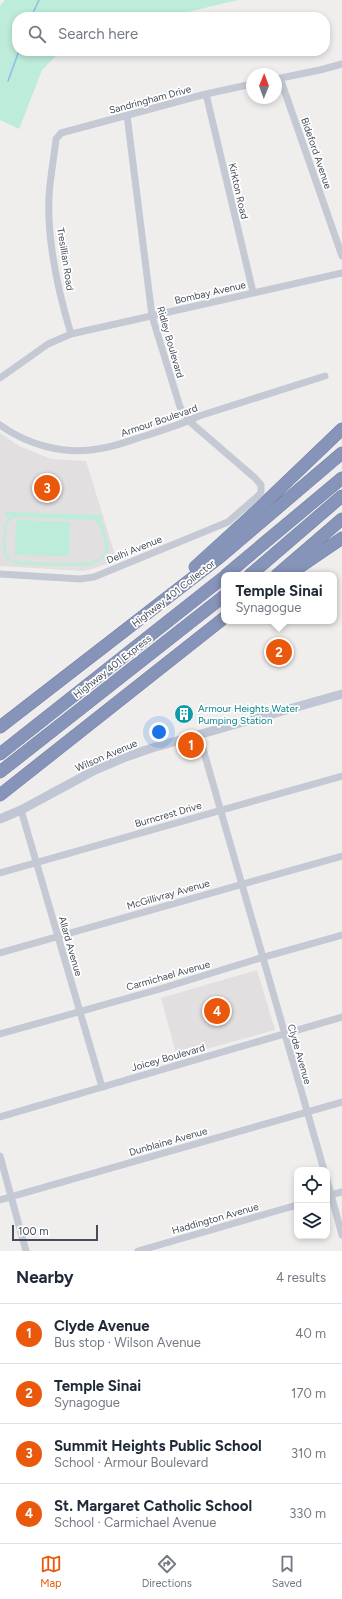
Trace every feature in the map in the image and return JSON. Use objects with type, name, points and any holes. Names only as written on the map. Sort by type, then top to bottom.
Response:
[{"type":"highway","points":[[165,600],[189,572],[250,517],[342,429]]},
{"type":"highway","name":"Highway 401 Collector","points":[[0,727],[221,556],[342,453]]},
{"type":"highway","name":"Highway 401 Express","points":[[230,572],[342,478]]},
{"type":"highway","points":[[253,572],[342,496]]},
{"type":"highway","points":[[280,572],[342,519]]},
{"type":"highway","points":[[292,572],[342,538]]},
{"type":"highway","name":"Highway 401 Express","points":[[0,754],[221,579]]},
{"type":"highway","name":"Highway 401 Express","points":[[0,772],[221,598]]},
{"type":"highway","points":[[0,795],[221,620]]},
{"type":"main road","name":"Wilson Avenue","points":[[0,819],[21,810],[95,770],[123,758],[342,694]]},
{"type":"street","points":[[282,78],[342,64]]},
{"type":"street","name":"Sandringham Drive","points":[[56,139],[61,133],[206,94],[246,85]]},
{"type":"street","name":"Bideford Avenue","points":[[282,90],[342,256]]},
{"type":"street","name":"Kirkton Road","points":[[206,94],[253,292]]},
{"type":"street","name":"Ridley Boulevard","points":[[127,115],[152,316],[180,407],[189,421],[255,478],[261,485],[260,492]]},
{"type":"street","name":"Tresillian Road","points":[[56,139],[49,198],[50,237],[60,290],[71,334]]},
{"type":"street","name":"Bombay Avenue","points":[[0,378],[48,344],[71,334],[342,273]]},
{"type":"street","name":"Armour Boulevard","points":[[0,425],[14,435],[33,443],[54,448],[78,451],[97,450],[325,376]]},
{"type":"street","name":"Delhi Avenue","points":[[0,574],[80,579],[94,577],[228,522],[258,496],[260,492]]},
{"type":"street","name":"Clyde Avenue","points":[[199,735],[323,1167]]},
{"type":"street","name":"Burncrest Drive","points":[[0,873],[342,776]]},
{"type":"street","name":"Allard Avenue","points":[[21,810],[102,1087]]},
{"type":"street","name":"McGillivray Avenue","points":[[0,953],[342,856]]},
{"type":"street","name":"Carmichael Avenue","points":[[0,1034],[160,989],[342,935]]},
{"type":"street","name":"Joicey Boulevard","points":[[0,1117],[342,1017]]},
{"type":"street","name":"Dunblaine Avenue","points":[[0,1200],[342,1102]]},
{"type":"street","points":[[0,1156],[26,1251]]},
{"type":"street","points":[[330,1196],[342,1192]]},
{"type":"street","points":[[330,1199],[342,1235]]},
{"type":"street","name":"Haddington Avenue","points":[[138,1251],[294,1206]]},
{"type":"shaded area","points":[[0,433],[19,446],[51,459],[86,461],[117,561],[84,571],[0,566]]},
{"type":"shaded area","points":[[257,970],[275,1030],[177,1057],[161,998]]},
{"type":"green space","points":[[5,0],[238,0],[188,12],[12,12],[12,56],[56,56],[42,70],[19,129],[0,120],[0,6]]},
{"type":"green space","points":[[5,512],[102,515],[103,519],[99,520],[103,525],[109,547],[103,559],[88,566],[17,564],[7,559],[4,553],[4,527],[10,516],[5,516]],"holes":[[[15,517],[93,520],[101,529],[105,543],[102,556],[94,561],[74,563],[18,561],[13,560],[8,556],[5,540],[6,530],[8,523]]]},
{"type":"green space","points":[[16,520],[70,522],[69,556],[15,555]]},
{"type":"waterway","points":[[33,12],[39,0]]},
{"type":"waterway","points":[[8,81],[17,56]]},
{"type":"place","name":"Summit Heights Public School","points":[[47,488]]},
{"type":"place","name":"Temple Sinai","points":[[279,652]]},
{"type":"place","name":"Armour Heights Water Pumping Station","points":[[184,714]]},
{"type":"place","name":"Clyde Avenue","points":[[191,745]]},
{"type":"place","name":"St. Margaret Catholic School","points":[[217,1011]]}]
